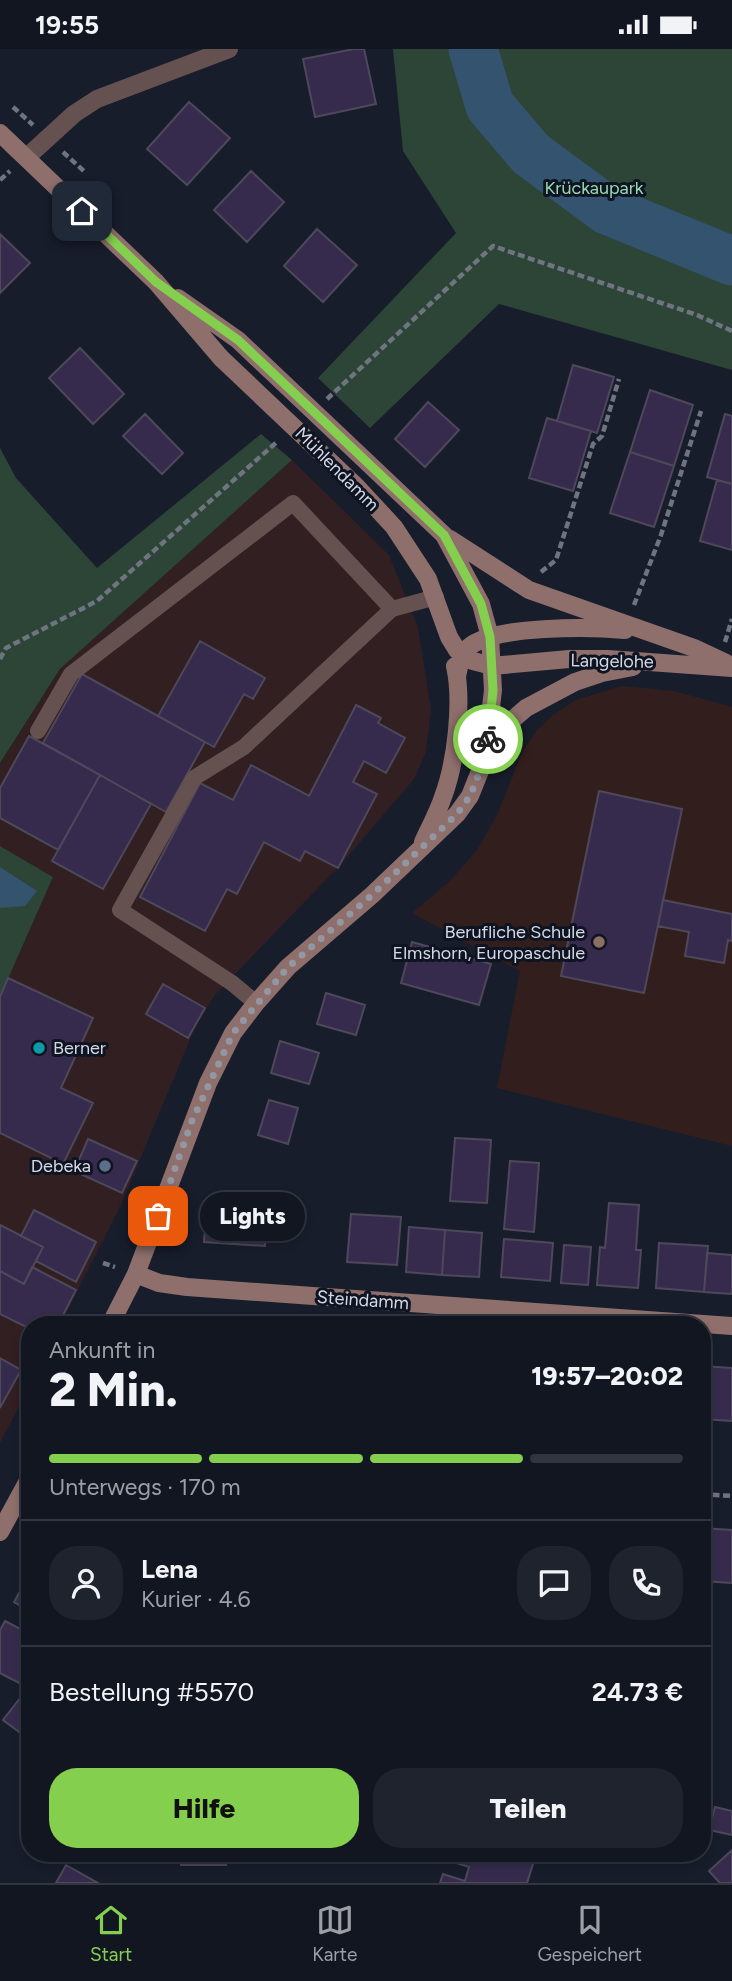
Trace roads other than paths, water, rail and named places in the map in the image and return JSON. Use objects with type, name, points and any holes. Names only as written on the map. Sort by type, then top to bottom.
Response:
[{"type":"street","points":[[27,157],[74,114],[97,99],[229,49]]},
{"type":"street","name":"Mühlendamm","points":[[0,134],[156,282],[221,358],[358,487],[394,527],[428,579],[449,637],[457,650],[472,660],[492,666]]},
{"type":"street","name":"Mühlendamm","points":[[156,282],[238,340],[311,412],[444,535],[481,604],[490,637],[493,690],[484,761]]},
{"type":"street","name":"Langelohe","points":[[444,535],[529,590],[694,647],[732,667]]},
{"type":"street","name":"Langelohe","points":[[464,654],[470,647],[490,637],[559,629],[653,633]]},
{"type":"street","points":[[420,848],[444,796],[452,762],[457,714],[457,677],[449,637]]},
{"type":"street","points":[[457,677],[464,654]]},
{"type":"street","name":"Langelohe","points":[[492,666],[569,659],[732,667]]},
{"type":"street","points":[[115,1316],[136,1274],[208,1083],[233,1033],[256,1003],[288,967],[372,895],[457,814],[470,796],[484,761],[510,722],[526,708],[575,682],[602,673],[664,662]]},
{"type":"street","name":"Steindamm","points":[[136,1274],[159,1283],[187,1287],[502,1316]]},
{"type":"street","name":"Steindamm","points":[[711,1324],[732,1325]]},
{"type":"street","points":[[0,1532],[21,1494]]},
{"type":"lane","points":[[38,731],[71,674],[293,503],[392,609]]},
{"type":"lane","points":[[256,1003],[232,983],[120,910],[194,778],[244,747],[392,609],[436,597]]},
{"type":"water","points":[[0,867],[37,891],[25,906],[0,908]]},
{"type":"waterway","points":[[473,49],[490,106],[531,154],[607,210],[732,261]]},
{"type":"place","name":"Berufliche Schule Elmshorn, Europaschule","points":[[599,942]]},
{"type":"place","name":"Berner","points":[[39,1048]]},
{"type":"place","name":"Debeka","points":[[105,1166]]},
{"type":"place","name":"Lights","points":[[158,1216]]},
{"type":"park label","name":"Krückaupark","points":[[594,188]]}]
